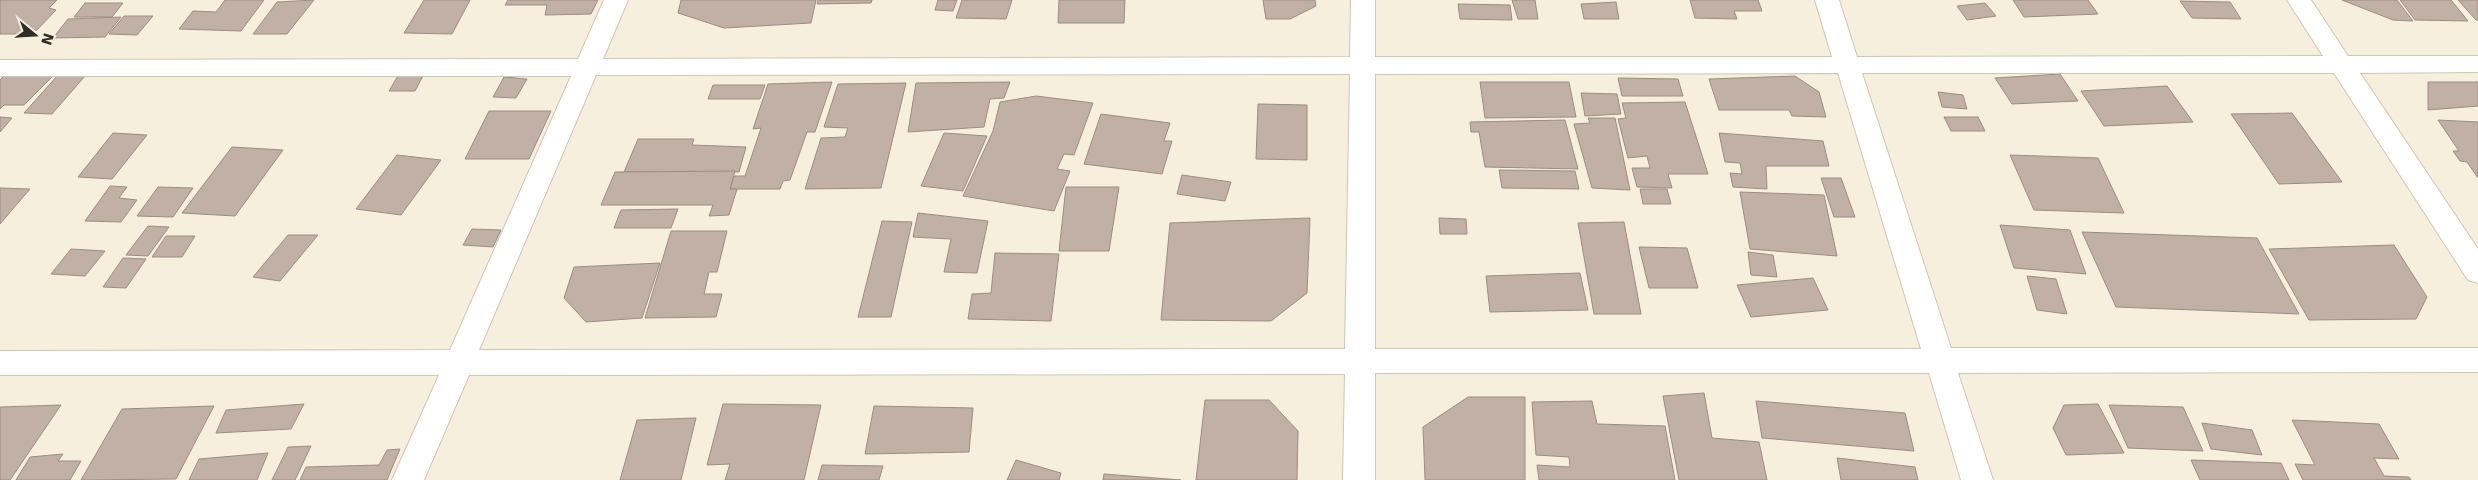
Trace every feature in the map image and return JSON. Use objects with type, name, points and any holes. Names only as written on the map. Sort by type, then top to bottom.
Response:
[{"type":"street","points":[[408,480],[585,67],[616,0]]},
{"type":"street","points":[[1359,480],[1363,0]]},
{"type":"street","points":[[1827,0],[1977,480]]},
{"type":"street","points":[[2299,0],[2478,272]]},
{"type":"street","points":[[0,68],[2478,64]]},
{"type":"street","points":[[0,363],[2478,360]]},
{"type":"building","points":[[0,0],[57,0],[49,8],[56,10],[33,34],[0,34]]},
{"type":"building","points":[[225,0],[264,0],[241,31],[179,29],[193,11],[216,12]]},
{"type":"building","points":[[314,0],[287,34],[253,34],[277,2]]},
{"type":"building","points":[[424,0],[470,0],[452,34],[404,33]]},
{"type":"building","points":[[508,0],[598,0],[591,14],[545,15],[547,5],[505,5]]},
{"type":"building","points":[[681,0],[816,0],[811,23],[724,28],[678,13]]},
{"type":"building","points":[[818,0],[872,0],[871,3],[817,4]]},
{"type":"building","points":[[938,0],[957,0],[953,11],[935,10]]},
{"type":"building","points":[[962,0],[1012,0],[1006,19],[956,18]]},
{"type":"building","points":[[1059,0],[1125,0],[1124,23],[1058,23]]},
{"type":"building","points":[[1263,0],[1315,0],[1316,6],[1290,19],[1266,19]]},
{"type":"building","points":[[1512,0],[1535,0],[1538,19],[1518,19]]},
{"type":"building","points":[[1690,0],[1758,0],[1762,11],[1734,11],[1737,19],[1695,18]]},
{"type":"building","points":[[2013,0],[2088,0],[2098,14],[2024,17]]},
{"type":"building","points":[[2342,0],[2397,0],[2413,21],[2393,20]]},
{"type":"building","points":[[2400,0],[2451,0],[2468,21],[2415,20]]},
{"type":"building","points":[[2458,0],[2478,0],[2478,20],[2476,20]]},
{"type":"building","points":[[2180,1],[2230,2],[2241,19],[2192,18]]},
{"type":"building","points":[[1616,2],[1619,19],[1584,19],[1581,4]]},
{"type":"building","points":[[85,3],[123,3],[112,17],[74,17]]},
{"type":"building","points":[[1985,3],[1996,16],[1967,20],[1957,6]]},
{"type":"building","points":[[1458,4],[1510,5],[1512,20],[1460,19]]},
{"type":"building","points":[[124,16],[153,16],[137,35],[109,34]]},
{"type":"building","points":[[121,17],[105,37],[53,38],[68,19]]},
{"type":"building","points":[[7,73],[55,74],[24,105],[4,105],[0,109],[0,80]]},
{"type":"building","points":[[399,74],[424,74],[415,91],[389,91]]},
{"type":"building","points":[[2060,74],[2078,101],[2012,104],[1995,78]]},
{"type":"building","points":[[58,75],[85,76],[52,114],[24,113]]},
{"type":"building","points":[[1795,76],[1819,92],[1826,117],[1792,116],[1789,110],[1719,110],[1709,79]]},
{"type":"building","points":[[504,77],[527,79],[516,98],[493,97]]},
{"type":"building","points":[[1618,78],[1678,79],[1683,96],[1622,96]]},
{"type":"building","points":[[832,82],[815,132],[807,132],[790,180],[783,181],[780,189],[730,189],[734,176],[745,176],[761,128],[753,129],[768,84]]},
{"type":"building","points":[[1010,82],[1004,98],[990,99],[984,127],[908,132],[916,83]]},
{"type":"building","points":[[1480,82],[1569,82],[1576,117],[1485,118]]},
{"type":"building","points":[[2428,82],[2478,82],[2478,106],[2428,110]]},
{"type":"building","points":[[906,83],[881,188],[805,189],[821,138],[845,137],[848,128],[824,127],[838,84]]},
{"type":"building","points":[[713,85],[765,85],[760,99],[708,99]]},
{"type":"building","points":[[2167,86],[2193,122],[2104,126],[2081,91]]},
{"type":"building","points":[[1938,92],[1963,95],[1967,109],[1942,107]]},
{"type":"building","points":[[1581,93],[1617,94],[1621,114],[1585,116]]},
{"type":"building","points":[[1036,96],[1093,103],[1074,155],[1064,154],[1057,169],[1070,171],[1054,211],[963,196],[993,131],[1000,102]]},
{"type":"building","points":[[1685,102],[1708,174],[1668,174],[1672,188],[1637,187],[1632,168],[1650,168],[1647,156],[1628,158],[1618,119],[1626,118],[1622,103]]},
{"type":"building","points":[[1258,104],[1307,105],[1307,160],[1256,159]]},
{"type":"building","points":[[489,111],[551,111],[529,159],[465,159]]},
{"type":"building","points":[[2292,113],[2342,182],[2279,184],[2231,114]]},
{"type":"building","points":[[1101,114],[1170,123],[1164,141],[1172,141],[1162,174],[1084,164]]},
{"type":"building","points":[[0,117],[12,118],[0,132]]},
{"type":"building","points":[[1944,117],[1978,117],[1985,131],[1951,131]]},
{"type":"building","points":[[1588,118],[1615,118],[1630,190],[1592,188],[1574,124],[1590,123]]},
{"type":"building","points":[[1565,120],[1578,169],[1485,167],[1479,132],[1471,132],[1470,122]]},
{"type":"building","points":[[2438,120],[2478,122],[2478,178],[2467,162],[2460,161],[2453,151],[2459,151]]},
{"type":"building","points":[[113,133],[147,135],[112,179],[78,177]]},
{"type":"building","points":[[944,133],[987,136],[963,191],[921,186]]},
{"type":"building","points":[[1719,133],[1823,141],[1829,166],[1766,166],[1767,189],[1733,187],[1730,173],[1742,174],[1740,163],[1725,162]]},
{"type":"building","points":[[638,139],[694,139],[692,145],[746,147],[739,172],[624,172]]},
{"type":"building","points":[[232,147],[283,150],[235,216],[182,213]]},
{"type":"building","points":[[397,155],[441,160],[401,215],[356,209]]},
{"type":"building","points":[[2010,155],[2098,158],[2124,213],[2034,210]]},
{"type":"building","points":[[1499,170],[1575,171],[1579,189],[1502,188]]},
{"type":"building","points":[[735,171],[730,189],[737,189],[729,215],[709,216],[713,205],[601,205],[615,172]]},
{"type":"building","points":[[1182,175],[1231,182],[1225,201],[1177,194]]},
{"type":"building","points":[[1821,178],[1841,178],[1855,217],[1834,217]]},
{"type":"building","points":[[110,186],[127,187],[119,198],[137,200],[121,222],[85,221]]},
{"type":"building","points":[[158,187],[193,188],[173,217],[137,216]]},
{"type":"building","points":[[1066,187],[1119,187],[1109,251],[1059,251]]},
{"type":"building","points":[[0,188],[30,189],[0,224]]},
{"type":"building","points":[[1640,189],[1667,189],[1671,204],[1643,204]]},
{"type":"building","points":[[1740,192],[1824,195],[1837,256],[1750,249]]},
{"type":"building","points":[[678,209],[671,228],[614,228],[621,210]]},
{"type":"building","points":[[918,213],[988,221],[977,273],[944,272],[951,239],[913,237]]},
{"type":"building","points":[[1310,218],[1307,293],[1271,321],[1161,320],[1170,223]]},
{"type":"building","points":[[1439,218],[1466,219],[1467,234],[1440,234]]},
{"type":"building","points":[[882,221],[912,222],[891,317],[858,317]]},
{"type":"building","points":[[1624,222],[1641,314],[1594,314],[1578,223]]},
{"type":"building","points":[[2000,225],[2070,230],[2086,274],[2014,268]]},
{"type":"building","points":[[148,226],[169,227],[148,256],[126,255]]},
{"type":"building","points":[[472,229],[501,230],[493,247],[463,245]]},
{"type":"building","points":[[671,231],[727,231],[717,272],[709,272],[704,294],[722,294],[716,317],[645,318]]},
{"type":"building","points":[[2082,232],[2257,238],[2299,314],[2116,307]]},
{"type":"building","points":[[288,235],[318,235],[280,281],[253,277]]},
{"type":"building","points":[[166,236],[195,236],[182,257],[152,257]]},
{"type":"building","points":[[2394,245],[2427,297],[2416,319],[2309,320],[2269,249]]},
{"type":"building","points":[[1639,247],[1687,248],[1698,288],[1649,288]]},
{"type":"building","points":[[71,249],[105,251],[85,276],[51,274]]},
{"type":"building","points":[[1748,252],[1773,255],[1777,277],[1751,275]]},
{"type":"building","points":[[995,253],[1059,254],[1051,321],[968,319],[972,294],[991,293]]},
{"type":"building","points":[[123,258],[146,259],[126,288],[103,287]]},
{"type":"building","points":[[660,263],[642,318],[586,322],[564,298],[574,267]]},
{"type":"building","points":[[1580,273],[1588,310],[1490,312],[1486,276]]},
{"type":"building","points":[[2027,276],[2056,279],[2067,314],[2037,310]]},
{"type":"building","points":[[1813,278],[1828,310],[1751,317],[1737,285]]},
{"type":"building","points":[[1704,393],[1712,438],[1759,442],[1767,480],[1679,480],[1663,396]]},
{"type":"building","points":[[1468,397],[1525,397],[1525,480],[1425,480],[1423,427]]},
{"type":"building","points":[[1205,400],[1269,400],[1298,431],[1297,480],[1196,480]]},
{"type":"building","points":[[1592,401],[1597,424],[1665,426],[1675,480],[1539,480],[1537,465],[1570,467],[1569,457],[1536,455],[1532,402]]},
{"type":"building","points":[[1756,401],[1905,413],[1914,451],[1762,438]]},
{"type":"building","points":[[304,404],[291,429],[216,433],[226,410]]},
{"type":"building","points":[[723,404],[821,405],[804,480],[725,480],[730,464],[707,465]]},
{"type":"building","points":[[2098,404],[2124,453],[2066,455],[2053,428],[2064,405]]},
{"type":"building","points":[[61,405],[10,480],[0,480],[0,407]]},
{"type":"building","points":[[2109,405],[2183,407],[2203,451],[2128,448]]},
{"type":"building","points":[[214,406],[176,479],[81,480],[122,409]]},
{"type":"building","points":[[874,406],[973,408],[969,452],[865,454]]},
{"type":"building","points":[[696,418],[681,480],[620,480],[637,420]]},
{"type":"building","points":[[2292,420],[2379,424],[2399,459],[2374,458],[2384,476],[2409,477],[2411,480],[2303,480],[2295,464],[2315,465]]},
{"type":"building","points":[[2202,423],[2252,430],[2262,455],[2211,449]]},
{"type":"building","points":[[311,446],[295,480],[272,480],[288,447]]},
{"type":"building","points":[[400,449],[387,480],[300,480],[306,467],[379,465],[387,450]]},
{"type":"building","points":[[268,453],[257,480],[189,480],[199,459]]},
{"type":"building","points":[[63,454],[58,461],[81,461],[70,480],[16,480],[30,457]]},
{"type":"building","points":[[1837,458],[1915,467],[1918,480],[1841,480]]},
{"type":"building","points":[[1016,460],[1061,473],[1059,480],[1007,480]]},
{"type":"building","points":[[2191,460],[2281,463],[2289,480],[2200,480]]},
{"type":"building","points":[[822,465],[883,466],[879,480],[818,480]]},
{"type":"building","points":[[1104,474],[1181,480],[1103,480]]}]
